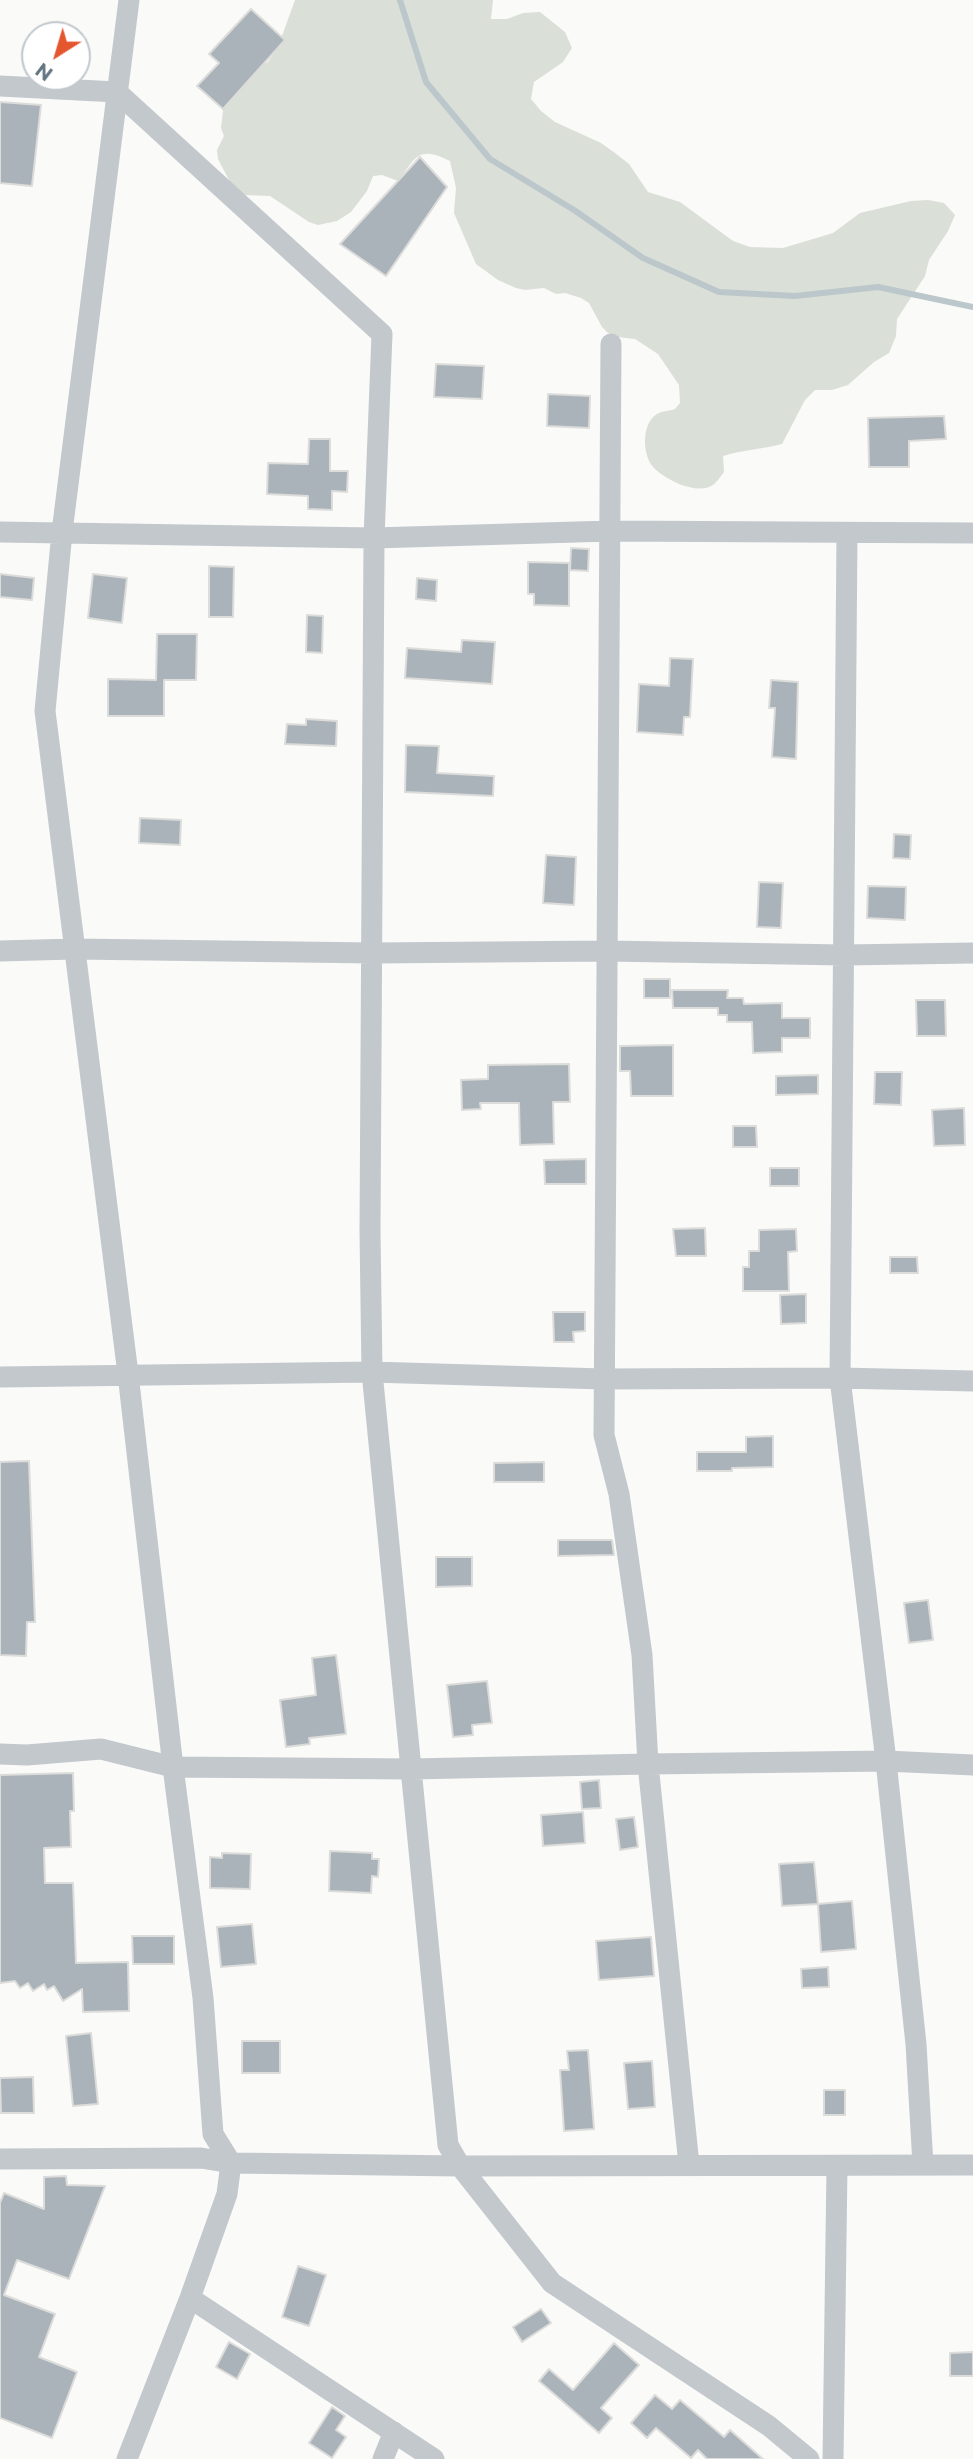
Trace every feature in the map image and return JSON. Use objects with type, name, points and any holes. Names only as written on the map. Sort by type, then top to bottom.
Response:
[{"type":"street","points":[[127,2459],[190,2298],[227,2194],[231,2162],[213,2134],[203,1998],[45,711],[62,532],[129,0]]},
{"type":"street","points":[[0,86],[117,92],[382,334],[374,538],[370,1231],[372,1372],[447,2145],[460,2166],[552,2283],[768,2426],[809,2459]]},
{"type":"street","points":[[611,344],[604,1435],[619,1493],[642,1655],[648,1763],[688,2165]]},
{"type":"street","points":[[0,532],[374,538],[610,531],[973,533]]},
{"type":"street","points":[[847,533],[840,1378],[886,1762],[916,2044],[923,2165]]},
{"type":"street","points":[[0,951],[606,951],[844,955],[973,953]]},
{"type":"street","points":[[0,1377],[372,1372],[603,1379],[840,1378],[973,1381]]},
{"type":"street","points":[[0,1754],[27,1755],[101,1749],[173,1767],[411,1769],[648,1763],[886,1762],[973,1765]]},
{"type":"street","points":[[0,2159],[201,2158],[231,2162],[460,2166],[973,2165]]},
{"type":"street","points":[[833,2459],[836,2166]]},
{"type":"street","points":[[190,2298],[434,2459]]},
{"type":"street","points":[[383,2459],[394,2432]]},
{"type":"shaded area","points":[[295,0],[493,0],[491,19],[507,19],[523,13],[540,12],[565,32],[572,48],[563,62],[534,82],[531,99],[541,111],[555,122],[601,143],[615,153],[629,164],[648,192],[680,202],[733,241],[750,247],[783,248],[833,233],[860,213],[911,201],[944,203],[955,215],[929,260],[925,276],[897,319],[896,336],[889,353],[874,362],[848,385],[832,390],[815,390],[805,400],[782,444],[723,456],[724,472],[714,484],[706,488],[681,485],[653,467],[645,446],[646,430],[653,417],[675,409],[680,403],[679,385],[658,354],[635,339],[608,333],[589,303],[581,298],[565,293],[556,294],[544,288],[516,288],[498,280],[476,264],[454,213],[456,188],[450,161],[424,154],[414,160],[398,181],[382,175],[373,176],[367,191],[351,212],[337,221],[318,225],[270,196],[244,195],[231,184],[218,159],[217,150],[224,136],[221,128],[224,102],[253,71],[268,62],[278,47]]},
{"type":"building","points":[[251,9],[285,40],[223,109],[197,86],[219,63],[209,54]]},
{"type":"building","points":[[0,102],[41,105],[32,186],[0,183]]},
{"type":"building","points":[[420,157],[447,187],[386,276],[340,244]]},
{"type":"building","points":[[436,364],[484,366],[482,399],[434,397]]},
{"type":"building","points":[[548,394],[590,396],[589,428],[547,426]]},
{"type":"building","points":[[944,416],[946,439],[909,441],[909,467],[869,467],[868,418]]},
{"type":"building","points":[[309,439],[330,439],[330,471],[348,471],[347,492],[332,491],[332,510],[308,509],[308,496],[267,494],[268,463],[308,464]]},
{"type":"building","points":[[571,548],[589,549],[588,571],[570,570]]},
{"type":"building","points":[[528,562],[569,563],[569,606],[534,605],[534,594],[528,594]]},
{"type":"building","points":[[209,566],[234,567],[233,617],[209,617]]},
{"type":"building","points":[[0,574],[34,578],[32,600],[0,597]]},
{"type":"building","points":[[93,574],[127,578],[122,623],[88,618]]},
{"type":"building","points":[[417,578],[437,580],[436,601],[416,599]]},
{"type":"building","points":[[307,615],[323,616],[322,653],[306,652]]},
{"type":"building","points":[[157,634],[197,634],[196,680],[164,680],[164,716],[108,716],[108,679],[156,680]]},
{"type":"building","points":[[462,640],[495,642],[492,684],[405,678],[407,648],[461,652]]},
{"type":"building","points":[[670,658],[693,659],[690,717],[684,717],[683,735],[637,732],[639,684],[669,686]]},
{"type":"building","points":[[771,680],[798,682],[796,759],[772,757],[775,708],[769,708]]},
{"type":"building","points":[[306,719],[337,721],[336,746],[285,744],[287,724],[306,725]]},
{"type":"building","points":[[406,745],[439,746],[437,773],[494,776],[493,796],[405,792]]},
{"type":"building","points":[[140,818],[181,820],[180,845],[139,843]]},
{"type":"building","points":[[894,834],[911,835],[910,859],[893,858]]},
{"type":"building","points":[[546,855],[576,857],[574,905],[543,903]]},
{"type":"building","points":[[759,882],[783,883],[781,928],[757,927]]},
{"type":"building","points":[[868,886],[906,887],[905,920],[867,918]]},
{"type":"building","points":[[644,979],[670,979],[670,998],[644,998]]},
{"type":"building","points":[[672,990],[728,990],[727,998],[743,998],[744,1004],[782,1003],[782,1018],[810,1018],[810,1038],[782,1038],[782,1052],[753,1053],[752,1022],[727,1022],[727,1015],[718,1015],[718,1008],[673,1008]]},
{"type":"building","points":[[916,1000],[945,1000],[946,1036],[917,1036]]},
{"type":"building","points":[[673,1045],[673,1096],[631,1096],[630,1071],[620,1071],[620,1046]]},
{"type":"building","points":[[569,1064],[570,1102],[553,1102],[554,1144],[520,1145],[519,1103],[480,1103],[481,1109],[462,1110],[461,1080],[488,1079],[488,1065]]},
{"type":"building","points":[[875,1072],[902,1072],[901,1105],[874,1104]]},
{"type":"building","points":[[818,1075],[818,1094],[776,1095],[776,1076]]},
{"type":"building","points":[[964,1108],[965,1145],[934,1146],[932,1110]]},
{"type":"building","points":[[733,1126],[756,1126],[757,1147],[733,1147]]},
{"type":"building","points":[[586,1159],[586,1184],[545,1184],[544,1160]]},
{"type":"building","points":[[770,1168],[799,1168],[799,1186],[770,1186]]},
{"type":"building","points":[[705,1228],[706,1256],[676,1256],[673,1229]]},
{"type":"building","points":[[796,1229],[797,1251],[788,1252],[789,1291],[743,1291],[743,1267],[749,1267],[749,1251],[759,1251],[759,1230]]},
{"type":"building","points":[[890,1257],[917,1257],[918,1273],[890,1273]]},
{"type":"building","points":[[806,1294],[806,1323],[781,1324],[780,1295]]},
{"type":"building","points":[[553,1312],[585,1312],[585,1331],[573,1332],[574,1342],[554,1342]]},
{"type":"building","points":[[773,1436],[773,1467],[697,1471],[697,1452],[746,1452],[746,1437]]},
{"type":"building","points":[[29,1461],[35,1622],[27,1622],[26,1656],[0,1655],[0,1462]]},
{"type":"building","points":[[544,1462],[544,1482],[494,1482],[494,1463]]},
{"type":"building","points":[[558,1540],[612,1540],[614,1555],[558,1556]]},
{"type":"building","points":[[436,1557],[472,1557],[472,1586],[436,1587]]},
{"type":"building","points":[[928,1600],[933,1640],[909,1643],[904,1603]]},
{"type":"building","points":[[336,1655],[346,1734],[309,1738],[310,1744],[286,1747],[280,1700],[316,1695],[312,1658]]},
{"type":"building","points":[[487,1681],[492,1723],[472,1725],[473,1735],[453,1737],[447,1685]]},
{"type":"building","points":[[73,1773],[71,1847],[44,1848],[45,1883],[73,1883],[76,1963],[128,1962],[129,2011],[83,2012],[82,1989],[63,2001],[54,1986],[47,1990],[44,1984],[33,1991],[28,1983],[20,1988],[15,1981],[0,1983],[0,1775]]},
{"type":"building","points":[[599,1780],[601,1808],[582,1809],[580,1782]]},
{"type":"building","points":[[583,1812],[585,1843],[543,1846],[541,1815]]},
{"type":"building","points":[[634,1817],[638,1847],[620,1850],[616,1819]]},
{"type":"building","points":[[330,1851],[372,1853],[372,1859],[379,1859],[378,1877],[372,1876],[371,1893],[329,1891]]},
{"type":"building","points":[[222,1853],[251,1854],[250,1889],[210,1888],[210,1857],[222,1858]]},
{"type":"building","points":[[814,1862],[818,1904],[782,1906],[779,1864]]},
{"type":"building","points":[[852,1901],[856,1949],[821,1952],[818,1904]]},
{"type":"building","points":[[252,1924],[256,1964],[221,1967],[217,1927]]},
{"type":"building","points":[[132,1936],[174,1936],[174,1964],[133,1964]]},
{"type":"building","points":[[651,1937],[654,1976],[599,1980],[596,1941]]},
{"type":"building","points":[[828,1967],[829,1987],[802,1988],[801,1969]]},
{"type":"building","points":[[91,2033],[98,2104],[73,2106],[66,2036]]},
{"type":"building","points":[[242,2041],[280,2041],[280,2073],[242,2073]]},
{"type":"building","points":[[588,2050],[594,2129],[564,2131],[560,2070],[569,2070],[567,2051]]},
{"type":"building","points":[[652,2061],[655,2107],[628,2109],[624,2063]]},
{"type":"building","points":[[33,2077],[34,2113],[1,2113],[0,2078]]},
{"type":"building","points":[[824,2090],[845,2090],[845,2115],[824,2115]]},
{"type":"building","points":[[66,2176],[67,2185],[105,2186],[69,2279],[17,2260],[4,2295],[55,2314],[39,2357],[77,2372],[52,2438],[0,2418],[0,2203],[4,2193],[44,2209],[44,2177]]},
{"type":"building","points":[[298,2266],[326,2275],[309,2326],[282,2317]]},
{"type":"building","points":[[541,2309],[551,2323],[522,2342],[513,2327]]},
{"type":"building","points":[[229,2342],[250,2354],[237,2379],[216,2367]]},
{"type":"building","points":[[614,2343],[639,2365],[601,2408],[612,2418],[599,2433],[539,2381],[549,2369],[573,2390]]},
{"type":"building","points":[[973,2352],[973,2376],[950,2376],[950,2353]]},
{"type":"building","points":[[655,2395],[672,2409],[680,2400],[724,2437],[730,2430],[763,2459],[707,2459],[698,2450],[691,2458],[656,2428],[647,2438],[631,2423]]},
{"type":"building","points":[[332,2407],[345,2416],[336,2430],[346,2437],[332,2458],[309,2443]]},
{"type":"waterway","points":[[400,0],[426,82],[490,159],[574,210],[643,258],[719,292],[795,296],[878,287],[973,307]]}]
